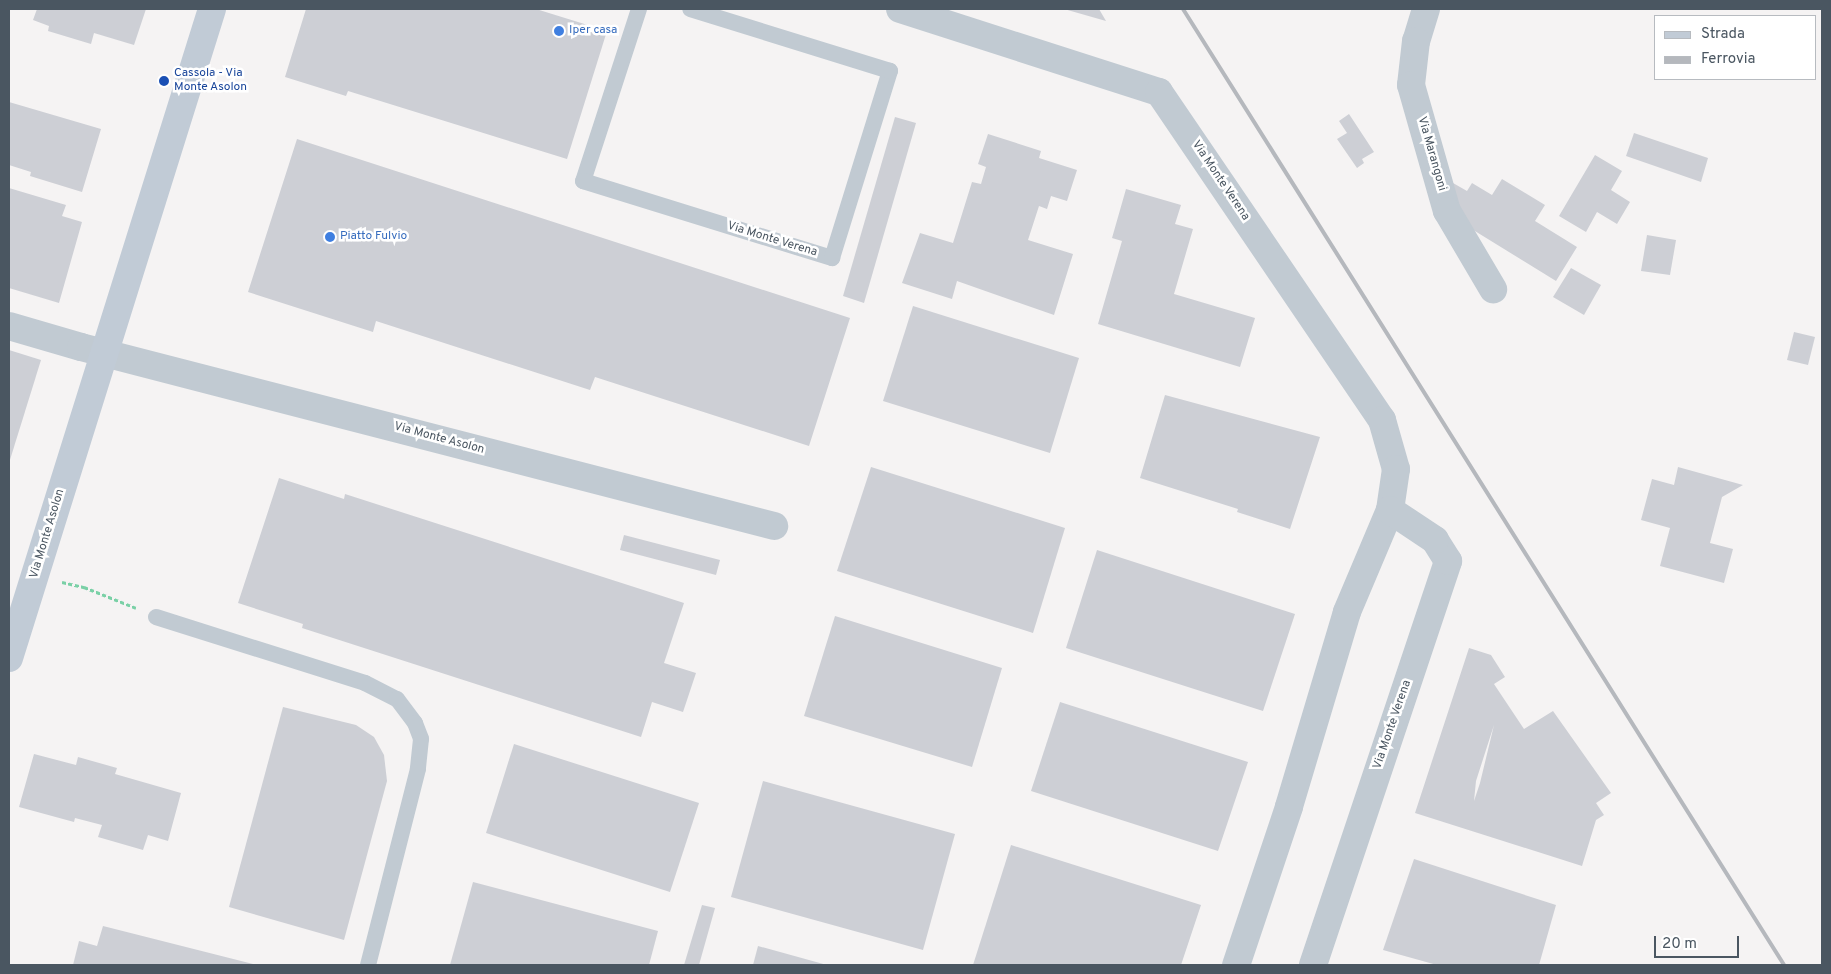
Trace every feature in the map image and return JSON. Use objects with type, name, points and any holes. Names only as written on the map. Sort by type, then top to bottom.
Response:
[{"type":"main road","name":"Via Monte Asolon","points":[[9,658],[212,9]]},
{"type":"street","name":"Via Monte Verena","points":[[900,9],[1159,92],[1382,420],[1396,469],[1390,510],[1347,612],[1289,807],[1236,965]]},
{"type":"street","name":"Via Marangoni","points":[[1426,9],[1416,41],[1411,85],[1447,210],[1493,289]]},
{"type":"street","name":"Via Monte Asolon","points":[[9,326],[104,353],[774,526]]},
{"type":"street","name":"Via Monte Verena","points":[[1313,965],[1448,561],[1435,540],[1404,517],[1390,510]]},
{"type":"lane","name":"Via Monte Verena","points":[[639,9],[583,181],[832,258],[890,71],[690,9]]},
{"type":"lane","points":[[156,617],[365,683],[397,699],[415,723],[421,740],[418,769],[368,965]]},
{"type":"path","points":[[34,575],[84,587],[156,617]]},
{"type":"building","points":[[37,9],[146,9],[134,45],[94,33],[91,44],[48,31],[49,26],[33,20]]},
{"type":"building","points":[[306,9],[536,9],[607,31],[567,159],[348,91],[346,96],[285,77]]},
{"type":"building","points":[[1064,9],[1099,9],[1106,21]]},
{"type":"building","points":[[9,102],[101,129],[82,192],[30,176],[31,172],[9,165]]},
{"type":"building","points":[[1349,114],[1374,152],[1362,159],[1364,163],[1357,168],[1337,139],[1347,133],[1339,121]]},
{"type":"building","points":[[895,117],[916,123],[864,303],[843,296]]},
{"type":"building","points":[[1634,133],[1708,158],[1701,182],[1626,156]]},
{"type":"building","points":[[988,134],[1041,151],[1039,158],[1077,170],[1067,201],[1051,196],[1047,209],[1039,206],[1028,240],[1073,254],[1054,315],[957,281],[952,299],[902,283],[920,233],[953,243],[972,182],[981,184],[986,167],[978,164]]},
{"type":"building","points":[[297,139],[850,318],[809,446],[595,377],[590,390],[376,321],[373,332],[248,292]]},
{"type":"building","points":[[1595,155],[1622,171],[1611,190],[1630,202],[1617,224],[1597,212],[1586,232],[1559,216]]},
{"type":"building","points":[[1446,179],[1467,191],[1472,183],[1492,195],[1502,179],[1545,205],[1535,221],[1577,247],[1556,281],[1470,228],[1455,213]]},
{"type":"building","points":[[9,188],[66,205],[62,216],[82,222],[59,303],[9,288]]},
{"type":"building","points":[[1126,189],[1181,205],[1175,224],[1193,229],[1174,294],[1255,318],[1240,367],[1098,324],[1122,241],[1112,238]]},
{"type":"building","points":[[1647,235],[1676,240],[1670,275],[1641,271]]},
{"type":"building","points":[[1571,268],[1601,285],[1584,315],[1553,297]]},
{"type":"building","points":[[913,306],[1079,358],[1050,453],[883,401]]},
{"type":"building","points":[[1794,332],[1815,337],[1808,365],[1787,360]]},
{"type":"building","points":[[9,350],[41,360],[9,463]]},
{"type":"building","points":[[1165,395],[1320,437],[1290,529],[1237,512],[1238,509],[1140,478]]},
{"type":"building","points":[[871,467],[1065,528],[1033,633],[837,571]]},
{"type":"building","points":[[1678,467],[1743,485],[1722,497],[1710,543],[1733,549],[1724,583],[1660,566],[1670,528],[1641,520],[1652,479],[1674,485]]},
{"type":"building","points":[[279,478],[344,499],[345,494],[684,603],[664,663],[696,673],[683,712],[652,702],[641,737],[302,628],[303,624],[238,603]]},
{"type":"building","points":[[624,535],[720,560],[716,575],[620,550]]},
{"type":"building","points":[[1097,550],[1295,614],[1263,711],[1066,648]]},
{"type":"building","points":[[835,616],[1002,668],[972,767],[804,716]]},
{"type":"building","points":[[1469,648],[1491,655],[1505,677],[1494,684],[1524,729],[1553,711],[1611,793],[1596,803],[1604,815],[1596,820],[1582,866],[1415,813]],"holes":[[[1494,725],[1474,801],[1476,781]]]},
{"type":"building","points":[[1060,702],[1248,762],[1218,851],[1031,791]]},
{"type":"building","points":[[283,707],[356,725],[374,737],[384,755],[387,781],[344,940],[229,907]]},
{"type":"building","points":[[514,744],[699,803],[670,892],[486,833]]},
{"type":"building","points":[[34,754],[76,765],[78,757],[117,768],[115,774],[181,793],[168,841],[148,835],[143,850],[98,837],[102,825],[75,818],[74,822],[19,807]]},
{"type":"building","points":[[763,781],[955,834],[923,950],[731,897]]},
{"type":"building","points":[[1011,845],[1201,905],[1181,965],[973,965]]},
{"type":"building","points":[[1414,859],[1556,905],[1539,965],[1437,965],[1383,950]]},
{"type":"building","points":[[473,882],[658,931],[649,965],[450,965]]},
{"type":"building","points":[[702,905],[715,908],[699,965],[684,965]]},
{"type":"building","points":[[103,926],[257,965],[73,965],[79,941],[97,946]]},
{"type":"building","points":[[758,946],[827,965],[753,965]]},
{"type":"railway","points":[[1183,9],[1784,965]]},
{"type":"place","name":"Iper casa","points":[[559,31]]},
{"type":"place","name":"Cassola - Via Monte Asolon","points":[[164,81]]},
{"type":"place","name":"Piatto Fulvio","points":[[330,237]]}]
